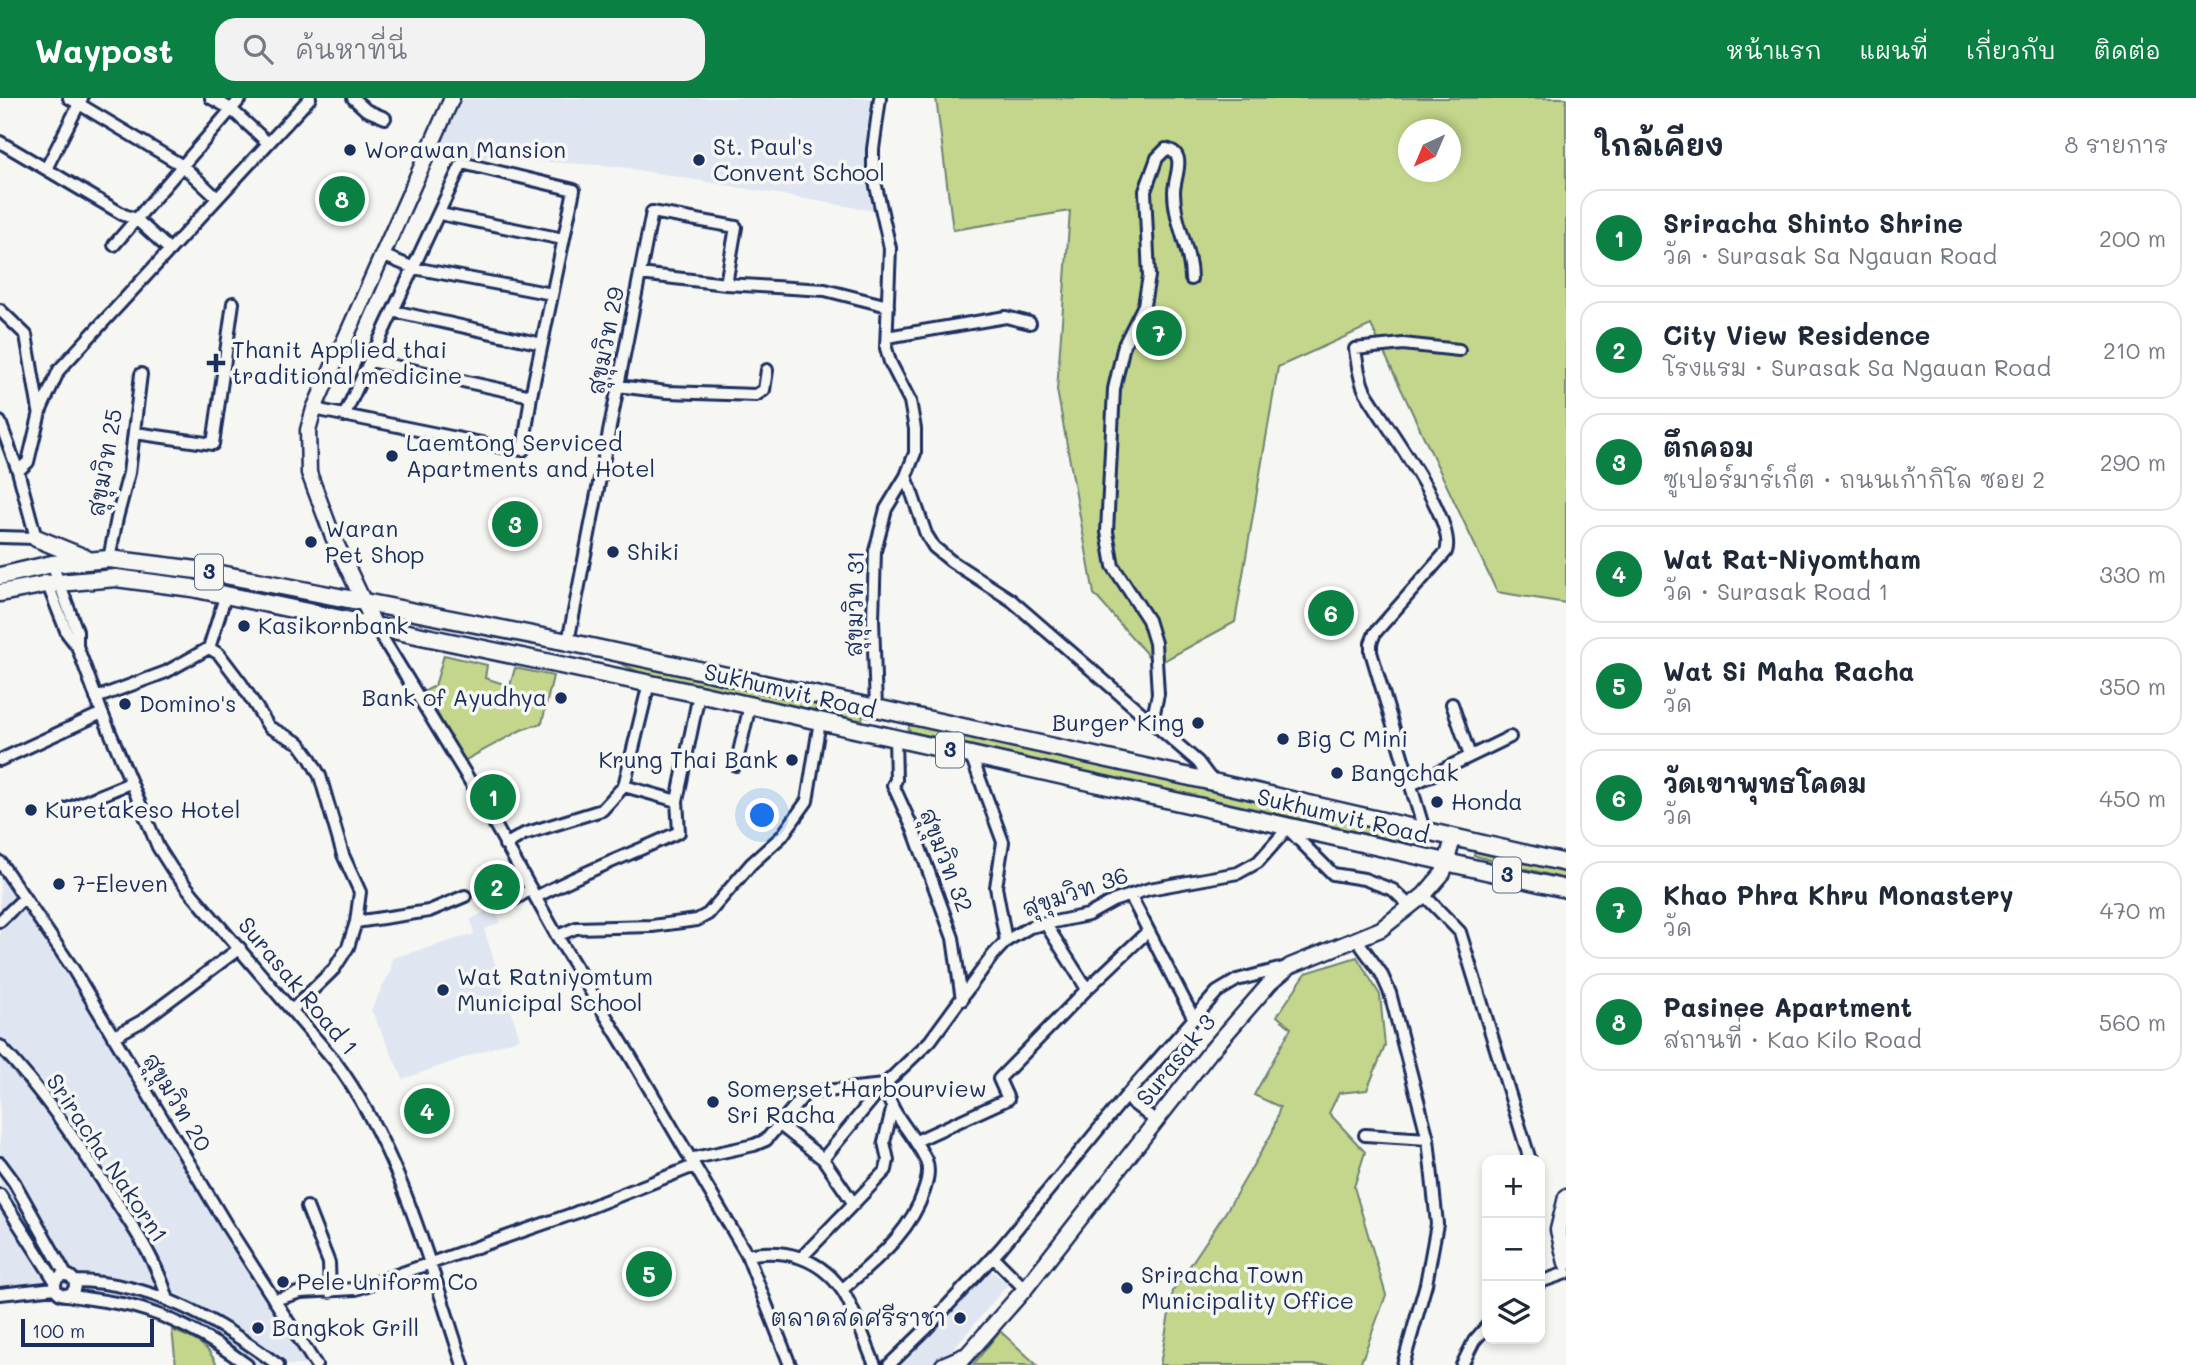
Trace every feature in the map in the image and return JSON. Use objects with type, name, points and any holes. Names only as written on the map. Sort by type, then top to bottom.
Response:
[{"type":"highway","points":[[36,538],[89,560]]},
{"type":"highway","name":"Sukhumvit Road","points":[[0,576],[47,566],[109,559],[205,571],[568,642],[876,708],[1566,863]]},
{"type":"highway","name":"Sukhumvit Road","points":[[0,593],[53,583],[116,578],[226,594],[750,705],[1566,889]]},
{"type":"main road","points":[[374,624],[333,537],[309,473],[308,430],[314,409],[449,99]]},
{"type":"main road","name":"Surasak 3","points":[[943,1365],[961,1360],[1025,1289],[1210,1052],[1270,983],[1290,967],[1381,929],[1424,895],[1443,873],[1453,839]]},
{"type":"main road","points":[[1566,1197],[1558,1230],[1566,1263]]},
{"type":"street","points":[[211,98],[231,109],[268,143]]},
{"type":"street","points":[[114,245],[241,98]]},
{"type":"street","points":[[18,471],[28,462],[40,412],[59,370],[310,98]]},
{"type":"street","points":[[353,98],[366,110],[385,118]]},
{"type":"street","name":"สุขุมวิท 31","points":[[876,708],[874,551],[886,509],[906,476],[915,453],[915,429],[910,401],[890,362],[886,348],[890,248],[873,173],[873,149],[880,98]]},
{"type":"street","points":[[46,169],[77,100],[183,166],[218,198]]},
{"type":"street","points":[[0,142],[124,215],[136,219],[170,250]]},
{"type":"street","points":[[1152,722],[1158,694],[1155,643],[1148,620],[1113,566],[1107,532],[1114,389],[1124,345],[1144,305],[1149,276],[1145,191],[1157,158],[1166,149],[1177,155],[1179,164],[1174,190],[1177,222],[1191,260],[1191,279]]},
{"type":"street","points":[[314,409],[344,416],[523,450],[531,396],[574,190],[462,163],[344,416]]},
{"type":"street","name":"สุขุมวิท 29","points":[[568,642],[652,212],[736,227],[726,284]]},
{"type":"street","points":[[440,214],[563,239]]},
{"type":"street","points":[[382,256],[414,268],[552,294]]},
{"type":"street","points":[[640,274],[726,284],[825,290],[888,306]]},
{"type":"street","points":[[135,433],[213,444],[233,303]]},
{"type":"street","points":[[0,310],[26,335],[40,412]]},
{"type":"street","points":[[393,311],[542,344]]},
{"type":"street","points":[[887,337],[1006,317],[1030,323]]},
{"type":"street","points":[[1425,832],[1371,652],[1371,643],[1375,633],[1446,552],[1447,538],[1424,482],[1363,388],[1354,349],[1403,344],[1459,350]]},
{"type":"street","points":[[371,361],[531,396]]},
{"type":"street","points":[[618,386],[667,392],[756,395],[764,390],[767,370]]},
{"type":"street","name":"สุขุมวิท 25","points":[[109,559],[129,473],[141,374]]},
{"type":"street","points":[[0,422],[18,471],[36,538],[0,537]]},
{"type":"street","points":[[906,476],[926,534],[934,547],[1010,600],[1198,762],[1213,782]]},
{"type":"street","name":"Surasak Road 1","points":[[47,566],[67,634],[77,646],[130,783],[158,846],[172,869],[355,1088],[376,1126],[392,1160],[463,1365]]},
{"type":"street","points":[[96,698],[166,672],[209,648],[226,594]]},
{"type":"street","points":[[374,624],[480,796],[505,845],[747,1255],[790,1365]]},
{"type":"street","points":[[209,648],[219,654],[269,727],[299,743],[310,758],[320,776],[343,855],[360,892],[356,922],[348,947],[334,969],[292,1010]]},
{"type":"street","points":[[505,845],[524,834],[602,810],[624,786],[649,683]]},
{"type":"street","points":[[508,904],[603,864],[617,861],[680,832],[677,801],[699,694]]},
{"type":"street","points":[[1452,704],[1470,756]]},
{"type":"street","points":[[736,765],[750,705]]},
{"type":"street","points":[[0,760],[102,713]]},
{"type":"street","points":[[558,936],[576,928],[652,926],[697,920],[708,914],[751,864],[782,836],[807,801],[820,721]]},
{"type":"street","points":[[1411,785],[1510,737]]},
{"type":"street","name":"สุขุมวิท 32","points":[[895,738],[896,780],[893,785],[913,829],[953,939],[962,1000]]},
{"type":"street","points":[[971,755],[1003,842],[996,887],[1006,941]]},
{"type":"street","points":[[67,809],[130,783]]},
{"type":"street","points":[[624,786],[677,801]]},
{"type":"street","points":[[1286,827],[1295,839],[1333,874],[1364,879],[1393,890],[1410,906]]},
{"type":"street","name":"สุขุมวิท 36","points":[[823,1159],[884,1085],[930,1041],[1006,941],[1030,927],[1088,915],[1113,901],[1149,889],[1238,873],[1258,862],[1286,827]]},
{"type":"street","name":"สุขุมวิท 20","points":[[0,862],[66,959],[226,1226],[316,1365]]},
{"type":"street","points":[[1129,895],[1194,1019]]},
{"type":"street","points":[[1424,895],[1460,932],[1528,1155]]},
{"type":"street","points":[[356,922],[429,911],[465,896]]},
{"type":"street","points":[[0,921],[24,898]]},
{"type":"street","points":[[1045,923],[1087,989]]},
{"type":"street","points":[[916,1141],[1008,1099],[999,1079],[1147,932]]},
{"type":"street","points":[[1357,940],[1381,973],[1390,993],[1428,1139],[1437,1224],[1426,1284],[1403,1365]]},
{"type":"street","points":[[113,1037],[142,1021],[240,948]]},
{"type":"street","points":[[889,1365],[993,1257],[1125,1097],[1217,992],[1237,980],[1290,967]]},
{"type":"street","name":"Sriracha Nakorn1","points":[[0,1046],[75,1139],[133,1227],[162,1279],[167,1300]]},
{"type":"street","points":[[274,1300],[301,1292],[356,1289],[575,1213],[692,1162],[754,1145],[766,1140],[806,1093],[884,1085],[892,1110],[916,1141],[928,1164],[927,1183],[906,1228],[842,1290]]},
{"type":"street","points":[[1125,1097],[1156,1121]]},
{"type":"street","points":[[802,1257],[886,1170],[888,1160],[884,1142],[892,1110]]},
{"type":"street","points":[[780,1125],[823,1159],[854,1204]]},
{"type":"street","points":[[1365,1135],[1428,1139]]},
{"type":"street","points":[[0,1163],[15,1182],[71,1278],[75,1289],[66,1295]]},
{"type":"street","points":[[0,1195],[59,1294],[130,1306],[163,1316],[224,1348],[247,1365]]},
{"type":"street","points":[[307,1207],[328,1263],[330,1292]]},
{"type":"street","points":[[747,1255],[769,1251],[802,1257],[824,1271],[842,1290],[875,1365]]},
{"type":"street","points":[[993,1257],[1025,1289]]},
{"type":"street","points":[[1543,1281],[1566,1273]]},
{"type":"street","points":[[55,1285],[60,1276],[132,1288],[167,1300],[217,1322],[278,1365]]},
{"type":"street","points":[[0,1294],[55,1285]]},
{"type":"street","points":[[1462,1365],[1474,1340],[1482,1331]]},
{"type":"street","points":[[224,1348],[231,1365]]},
{"type":"shaded area","name":"St. Paul's Convent School","points":[[463,98],[879,98],[873,140],[880,212],[616,166],[436,155]]},
{"type":"shaded area","points":[[0,852],[70,959],[319,1365],[235,1365],[164,1321],[55,1298],[0,1299]]},
{"type":"shaded area","name":"Wat Ratniyomtum Municipal School","points":[[493,908],[501,922],[484,930],[520,1038],[403,1079],[371,1010],[391,970],[392,958],[474,934],[471,919]]},
{"type":"shaded area","name":"ตลาดสดศรีราชา","points":[[988,1268],[1008,1284],[952,1351],[931,1365],[893,1365]]},
{"type":"green space","points":[[936,98],[1566,98],[1566,603],[1497,592],[1371,325],[1278,367],[1235,622],[1156,665],[1094,594],[1057,390],[1070,211],[953,230]]},
{"type":"green space","points":[[444,655],[487,665],[485,678],[510,686],[515,668],[553,676],[542,723],[521,730],[464,761],[425,691],[435,686]]},
{"type":"green space","points":[[617,662],[641,663],[863,712],[862,722],[641,673]]},
{"type":"green space","points":[[910,723],[1410,834],[1418,837],[1419,841],[1417,844],[1411,844],[908,731]]},
{"type":"green space","points":[[1474,850],[1566,870],[1566,879],[1479,857],[1474,855]]},
{"type":"green space","points":[[1357,957],[1380,995],[1385,1046],[1367,1090],[1339,1093],[1329,1113],[1365,1152],[1354,1187],[1386,1295],[1360,1365],[1160,1365],[1173,1291],[1227,1210],[1272,1133],[1280,1107],[1254,1095],[1291,1028],[1277,1016],[1306,973]]},
{"type":"green space","points":[[172,1330],[204,1347],[217,1365],[176,1365]]},
{"type":"green space","points":[[1000,1331],[1037,1365],[973,1365]]},
{"type":"place","name":"Worawan Mansion","points":[[350,150]]},
{"type":"place","name":"St. Paul's Convent School","points":[[699,160]]},
{"type":"place","name":"Pasinee Apartment","points":[[342,199]]},
{"type":"place","name":"Khao Phra Khru Monastery","points":[[1159,333]]},
{"type":"place","name":"Thanit Applied thai traditional medicine","points":[[216,363]]},
{"type":"place","name":"Laemtong Serviced Apartments and Hotel","points":[[392,456]]},
{"type":"place","name":"ตึกคอม","points":[[515,524]]},
{"type":"place","name":"Waran Pet Shop","points":[[311,542]]},
{"type":"place","name":"Shiki","points":[[613,552]]},
{"type":"place","name":"วัดเขาพุทธโคดม","points":[[1331,613]]},
{"type":"place","name":"Kasikornbank","points":[[244,626]]},
{"type":"place","name":"Bank of Ayudhya","points":[[561,698]]},
{"type":"place","name":"Domino's","points":[[125,704]]},
{"type":"place","name":"Burger King","points":[[1198,723]]},
{"type":"place","name":"Big C Mini","points":[[1283,739]]},
{"type":"place","name":"Krung Thai Bank","points":[[792,760]]},
{"type":"place","name":"Bangchak","points":[[1337,773]]},
{"type":"place","name":"Sriracha Shinto Shrine","points":[[493,797]]},
{"type":"place","name":"Honda","points":[[1437,802]]},
{"type":"place","name":"Kuretakeso Hotel","points":[[31,810]]},
{"type":"place","name":"7-Eleven","points":[[59,884]]},
{"type":"place","name":"City View Residence","points":[[497,887]]},
{"type":"place","name":"Wat Ratniyomtum Municipal School","points":[[443,990]]},
{"type":"place","name":"Somerset Harbourview Sri Racha","points":[[713,1102]]},
{"type":"place","name":"Wat Rat-Niyomtham","points":[[427,1111]]},
{"type":"place","name":"Wat Si Maha Racha","points":[[649,1274]]},
{"type":"place","name":"Pele Uniform Co","points":[[283,1282]]},
{"type":"place","name":"Sriracha Town Municipality Office","points":[[1127,1288]]},
{"type":"place","name":"ตลาดสดศรีราชา","points":[[960,1318]]},
{"type":"place","name":"Bangkok Grill","points":[[258,1328]]}]
